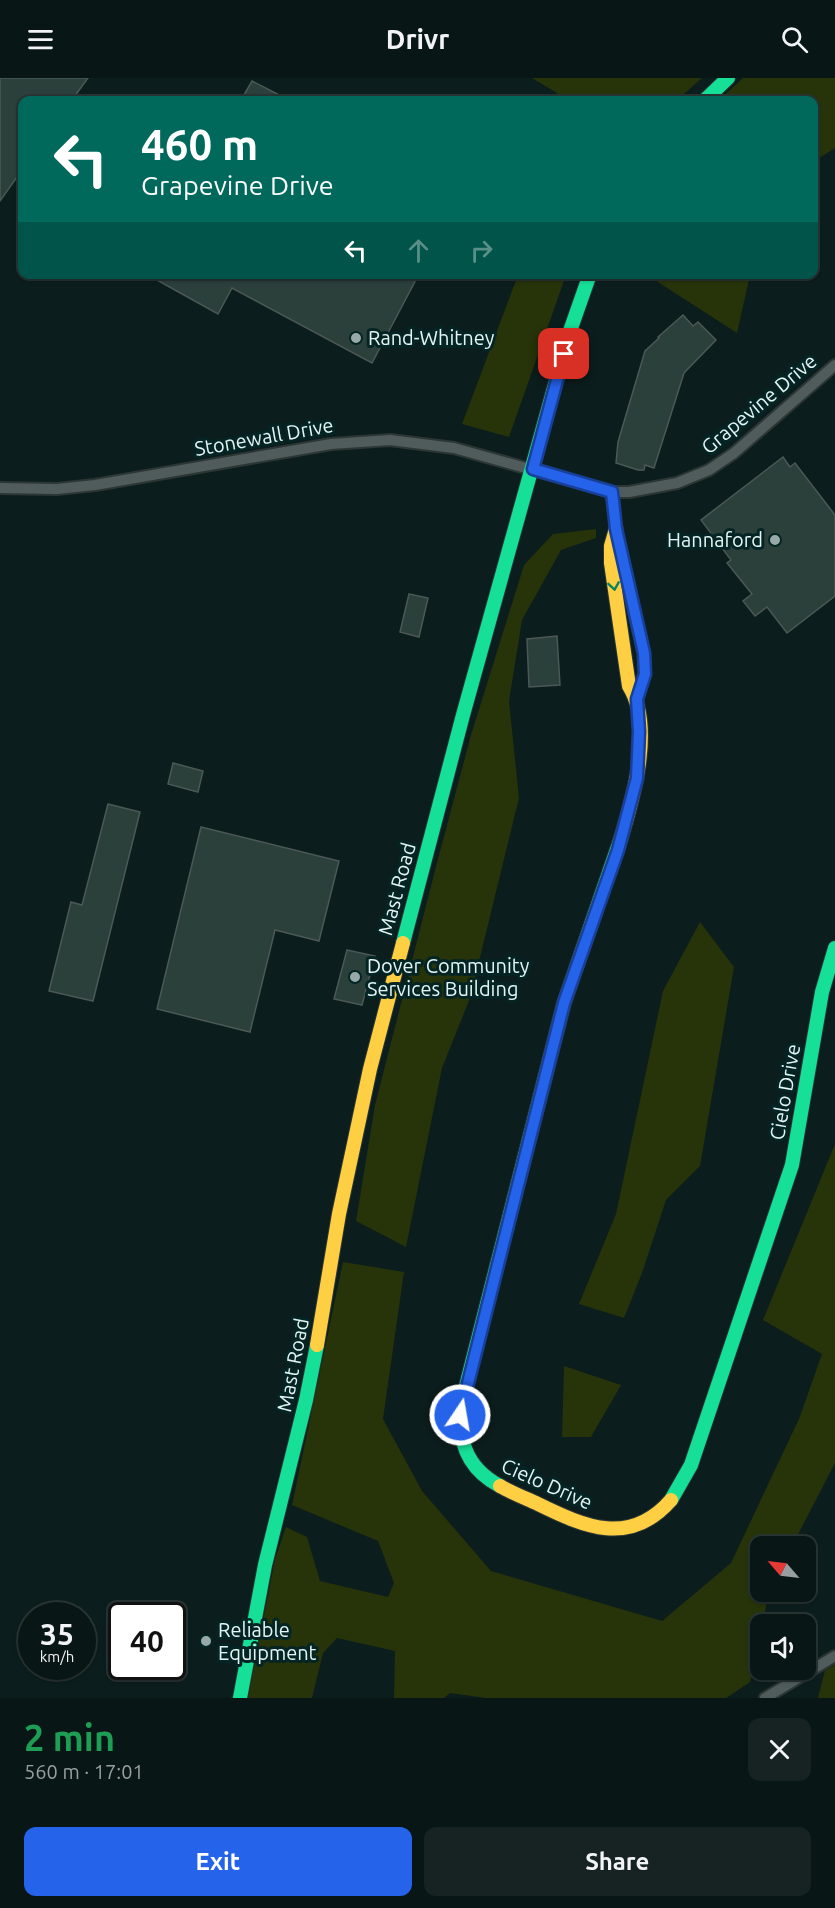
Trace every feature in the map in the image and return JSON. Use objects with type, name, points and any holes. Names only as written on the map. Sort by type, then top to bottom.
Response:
[{"type":"street","points":[[709,96],[728,78]]},
{"type":"street","name":"Mast Road","points":[[240,1698],[265,1565],[291,1468],[306,1400],[340,1204],[368,1080],[463,715],[570,331],[588,279]]},
{"type":"street","name":"Grapevine Drive","points":[[533,469],[612,492],[629,492],[676,483],[709,470],[734,453],[835,365]]},
{"type":"street","name":"Stonewall Drive","points":[[0,488],[57,489],[95,485],[289,450],[361,440],[426,443],[533,469]]},
{"type":"street","name":"Cielo Drive","points":[[612,492],[616,529],[611,546],[611,563],[629,686],[637,699],[639,756],[632,801],[618,850],[564,1003],[462,1407],[459,1431],[462,1444],[468,1458],[487,1479],[573,1520],[593,1527],[612,1529],[626,1528],[652,1518],[675,1497],[691,1465],[787,1183],[801,1121],[822,992],[835,948]]},
{"type":"street","points":[[765,1698],[835,1656]]},
{"type":"green space","points":[[532,78],[702,78],[682,96],[558,96],[557,93]]},
{"type":"green space","points":[[743,78],[835,78],[835,148],[818,159],[818,96],[723,96]]},
{"type":"green space","points":[[516,279],[565,279],[509,437],[462,424]]},
{"type":"green space","points":[[653,279],[749,279],[737,333]]},
{"type":"green space","points":[[596,529],[596,538],[561,550],[522,620],[509,701],[519,798],[470,998],[442,1068],[406,1247],[356,1221],[375,1105],[438,859],[471,735],[524,565],[553,534]]},
{"type":"green space","points":[[700,922],[734,967],[700,1166],[666,1200],[642,1273],[624,1318],[579,1304],[616,1214],[663,991]]},
{"type":"green space","points":[[835,1144],[835,1463],[797,1536],[750,1536],[750,1602],[767,1602],[764,1614],[750,1614],[750,1682],[726,1698],[486,1698],[450,1693],[444,1698],[394,1698],[395,1651],[337,1638],[323,1653],[312,1698],[248,1698],[275,1559],[286,1527],[307,1537],[320,1581],[388,1597],[394,1583],[378,1541],[292,1505],[343,1262],[404,1272],[383,1419],[422,1491],[491,1571],[662,1621],[731,1563],[799,1419],[822,1354],[763,1320]]},
{"type":"green space","points":[[564,1366],[621,1385],[591,1437],[562,1437]]},
{"type":"green space","points":[[835,1665],[835,1698],[818,1698],[825,1670]]},
{"type":"building","points":[[0,78],[88,78],[75,96],[18,96],[18,176],[0,201]]},
{"type":"building","points":[[252,81],[281,96],[243,96]]},
{"type":"building","name":"Rand-Whitney","points":[[155,279],[416,279],[372,363],[232,288],[218,314]]},
{"type":"building","points":[[683,315],[693,326],[698,322],[716,340],[684,373],[654,468],[645,465],[644,470],[638,470],[616,463],[618,442],[645,351]]},
{"type":"building","name":"Hannaford","points":[[783,457],[790,467],[795,463],[835,515],[835,596],[787,633],[767,607],[755,616],[743,601],[752,594],[727,563],[731,560],[701,520]]},
{"type":"building","points":[[409,594],[428,598],[419,637],[400,632]]},
{"type":"building","points":[[557,636],[560,685],[529,687],[527,639]]},
{"type":"building","points":[[173,763],[203,771],[198,792],[168,784]]},
{"type":"building","points":[[108,804],[140,812],[93,1001],[49,991],[71,902],[82,905]]},
{"type":"building","points":[[201,827],[339,861],[319,941],[275,930],[250,1032],[157,1009]]},
{"type":"building","name":"Dover Community Services Building","points":[[347,950],[375,956],[362,1005],[334,999]]},
{"type":"traffic: fast","points":[[709,96],[728,78]]},
{"type":"traffic: fast","points":[[403,943],[463,715],[570,331],[588,279]]},
{"type":"traffic: fast","points":[[500,1486],[478,1470],[465,1449],[461,1425],[463,1398],[564,1003],[621,838]]},
{"type":"traffic: fast","points":[[671,1500],[691,1465],[792,1165],[822,992],[835,948]]},
{"type":"traffic: fast","points":[[240,1698],[265,1565],[306,1400],[317,1345]]},
{"type":"traffic: slow","points":[[616,529],[611,546],[611,563],[629,686],[636,702],[641,740],[636,782],[621,838]]},
{"type":"traffic: slow","points":[[317,1345],[339,1214],[370,1069],[403,943]]},
{"type":"traffic: slow","points":[[500,1486],[573,1520],[607,1528],[623,1528],[640,1524],[655,1515],[671,1500]]},
{"type":"place","name":"Rand-Whitney","points":[[356,338]]},
{"type":"place","name":"Hannaford","points":[[775,540]]},
{"type":"place","name":"Dover Community Services Building","points":[[355,977]]},
{"type":"place","name":"Reliable Equipment","points":[[206,1641]]},
{"type":"route","points":[[460,1415],[554,1038],[579,958],[618,850],[637,778],[639,756],[637,699],[645,674],[644,653],[622,547],[616,529],[612,492],[533,469],[564,354]]}]
